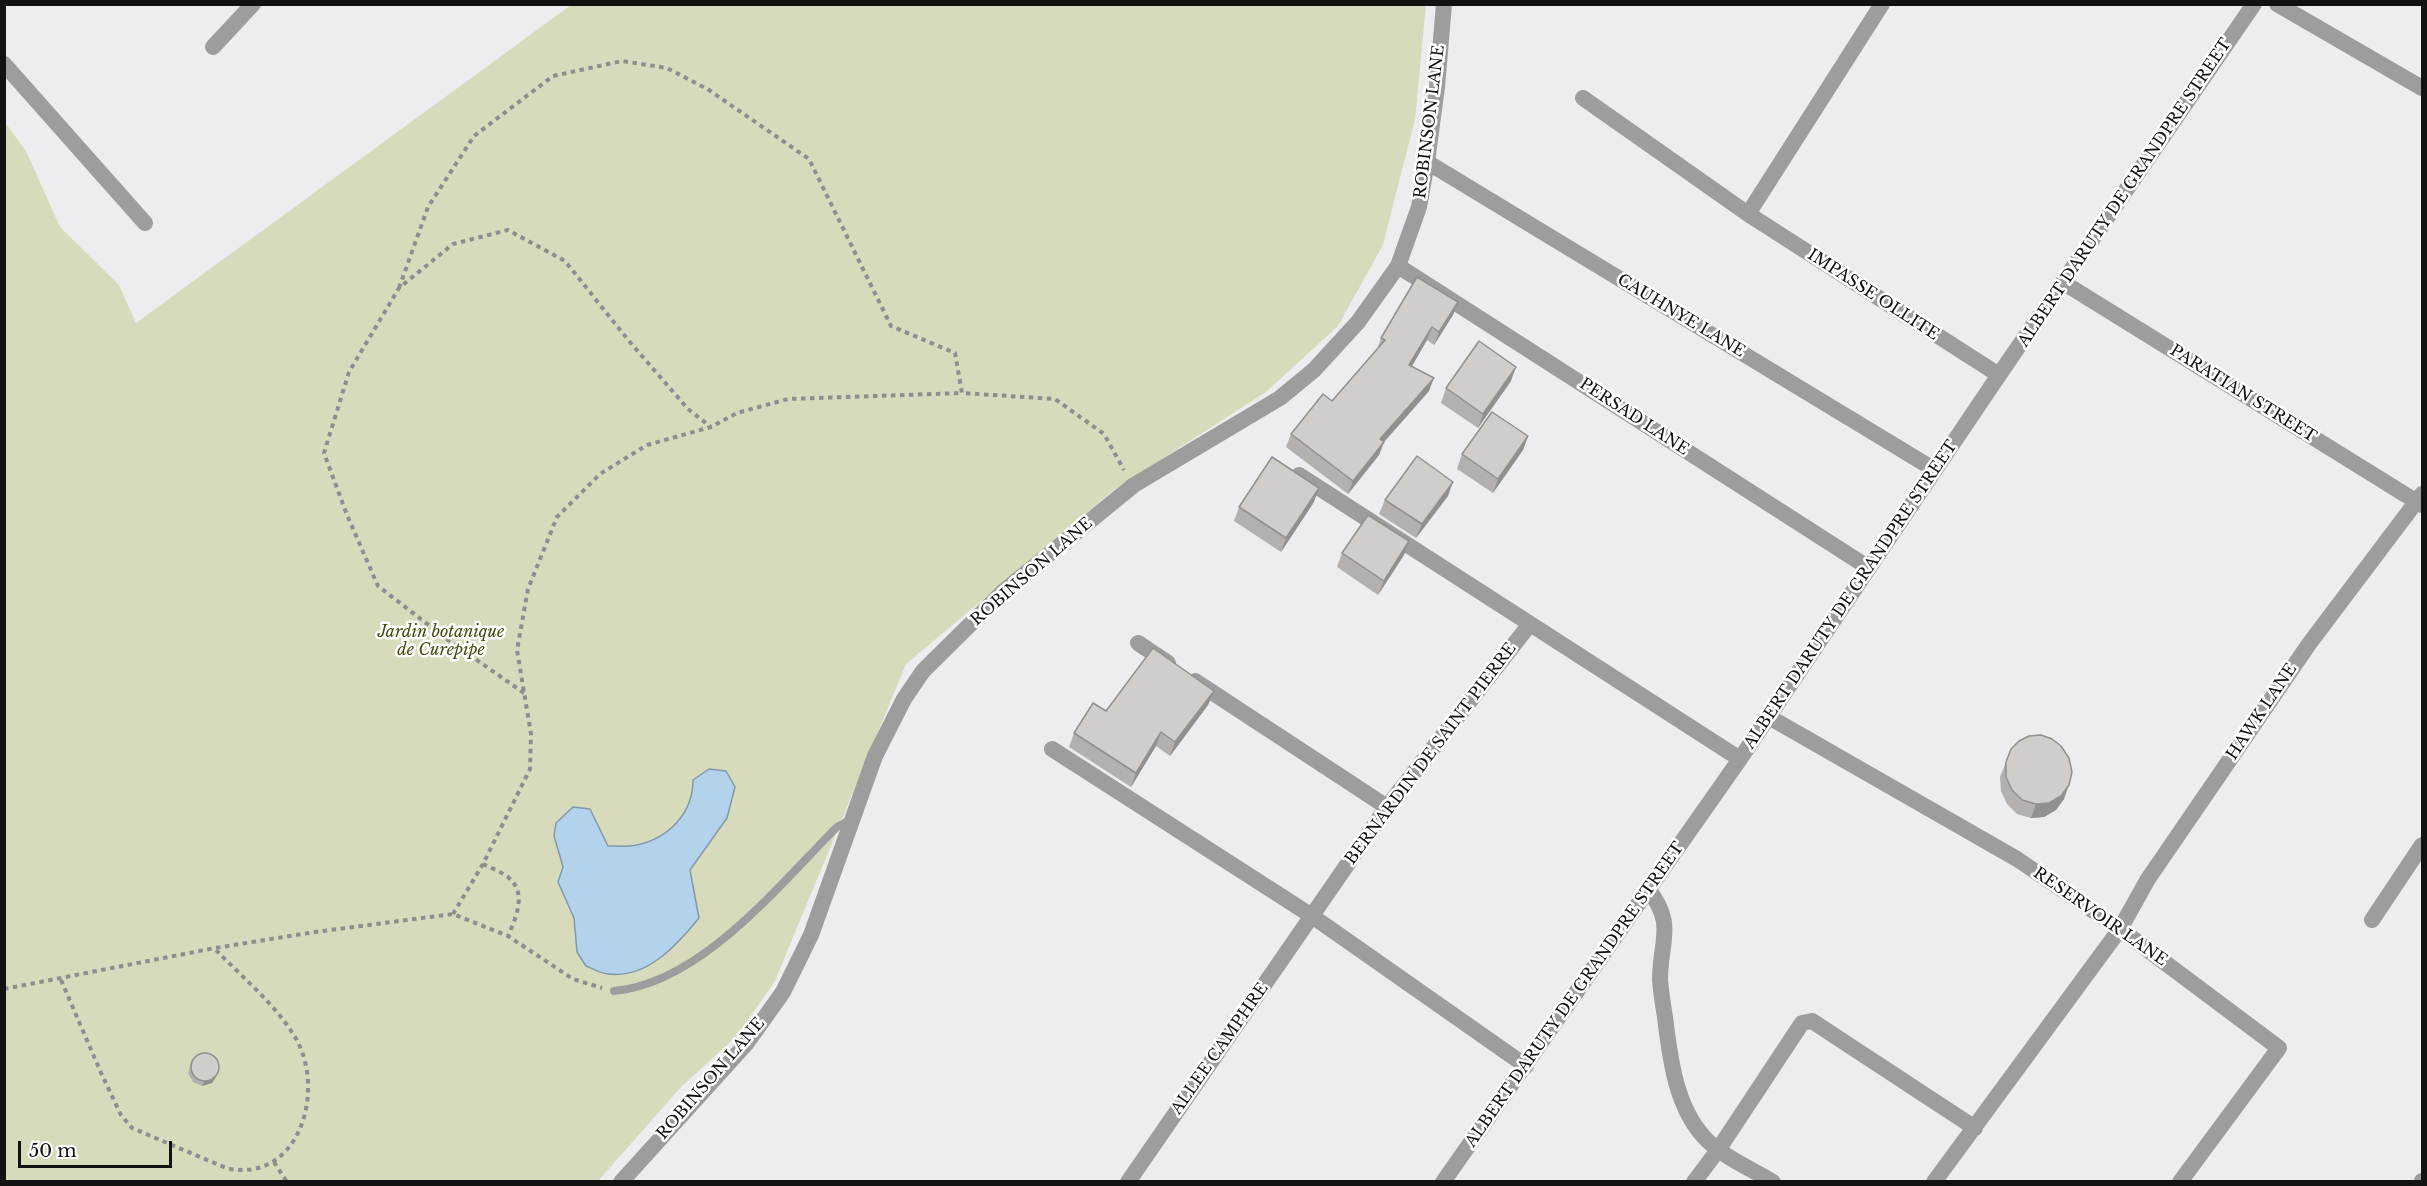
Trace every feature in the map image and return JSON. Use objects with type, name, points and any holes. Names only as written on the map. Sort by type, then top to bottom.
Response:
[{"type":"street","points":[[213,47],[253,4]]},
{"type":"street","name":"ROBINSON LANE","points":[[621,1182],[746,1044],[783,992],[811,935],[874,756],[904,699],[923,671],[1004,591],[1134,485],[1280,398],[1314,370],[1358,322],[1398,266],[1419,207],[1427,162],[1437,87],[1444,4]]},
{"type":"street","points":[[1748,214],[1882,4]]},
{"type":"street","name":"ALBERT DARUTY DE GRANDPRE STREET","points":[[1443,1182],[1769,717],[1999,375],[2254,4]]},
{"type":"street","points":[[2277,4],[2422,88]]},
{"type":"street","points":[[4,64],[145,223]]},
{"type":"street","name":"IMPASSE OLLITE","points":[[1583,98],[1748,214],[1999,375]]},
{"type":"street","name":"CAUHNYE LANE","points":[[1427,162],[1935,470]]},
{"type":"street","name":"PERSAD LANE","points":[[1398,266],[1869,568]]},
{"type":"street","name":"PARATIAN STREET","points":[[2064,283],[2421,500]]},
{"type":"street","points":[[1282,464],[1740,759]]},
{"type":"street","name":"HAWK LANE","points":[[1934,1182],[2120,929],[2148,879],[2309,644],[2421,500]]},
{"type":"street","name":"BERNARDIN DE SAINT PIERRE","points":[[1312,916],[1387,807],[1530,624]]},
{"type":"street","points":[[1137,643],[1387,807]]},
{"type":"street","name":"RESERVOIR LANE","points":[[1769,717],[2017,859],[2120,929],[2279,1048],[2180,1182]]},
{"type":"street","points":[[1052,748],[1312,916],[1526,1066]]},
{"type":"street","points":[[2372,920],[2422,845]]},
{"type":"street","points":[[1648,889],[1660,904],[1665,917],[1660,981],[1670,1059],[1677,1085],[1690,1117],[1703,1136],[1718,1150],[1773,1182]]},
{"type":"street","name":"ALLEE CAMPHRE","points":[[1128,1182],[1312,916]]},
{"type":"street","points":[[1694,1182],[1718,1150],[1802,1023],[1807,1020],[1812,1021],[1975,1128]]},
{"type":"lane","points":[[614,991],[635,989],[661,980],[691,964],[736,927],[837,827],[850,820]]},
{"type":"path","points":[[524,693],[444,637],[378,586],[347,515],[324,453],[350,372],[399,288],[428,207],[474,136],[553,76],[622,61],[667,68],[709,90],[809,159],[891,326],[955,353],[962,393]]},
{"type":"path","points":[[399,288],[453,244],[508,230],[565,261],[688,410],[711,428]]},
{"type":"path","points":[[453,914],[483,864],[530,770],[531,734],[517,650],[528,589],[557,518],[600,474],[646,445],[711,428],[737,413],[788,399],[962,393],[1055,399],[1104,434],[1134,485]]},
{"type":"path","points":[[483,864],[509,878],[516,889],[519,907],[508,936]]},
{"type":"path","points":[[4,989],[61,980],[215,948],[453,914],[508,936],[573,980],[614,991]]},
{"type":"path","points":[[61,980],[121,1115],[132,1128],[226,1168],[240,1172],[249,1171],[274,1162],[290,1148],[301,1127],[308,1097],[307,1069],[296,1038],[275,1010],[215,948]]},
{"type":"path","points":[[274,1162],[286,1182]]},
{"type":"green space","name":"Jardin botanique de Curepipe","points":[[571,5],[1426,5],[1415,119],[1383,245],[1338,326],[1266,392],[1114,490],[906,664],[775,981],[737,1036],[682,1086],[598,1181],[5,1181],[4,121],[26,151],[60,227],[119,285],[136,323]]},
{"type":"water","points":[[709,769],[726,771],[735,787],[727,818],[690,870],[699,918],[671,949],[648,966],[622,974],[608,974],[586,966],[577,952],[574,918],[558,882],[563,867],[554,836],[556,823],[573,807],[590,809],[608,846],[634,846],[649,842],[669,830],[677,822],[689,803],[693,780]]},
{"type":"building","points":[[1417,277],[1458,302],[1439,332],[1432,327],[1409,365],[1434,378],[1380,439],[1384,442],[1353,481],[1291,434],[1323,394],[1332,401],[1385,340],[1381,338]]},
{"type":"building","points":[[1479,341],[1516,367],[1483,414],[1446,388]]},
{"type":"building","points":[[1492,412],[1528,436],[1498,479],[1462,454]]},
{"type":"building","points":[[1417,456],[1453,482],[1422,524],[1385,500]]},
{"type":"building","points":[[1272,457],[1319,488],[1286,538],[1239,507]]},
{"type":"building","points":[[1368,515],[1409,541],[1384,581],[1342,553]]},
{"type":"building","points":[[1153,648],[1214,691],[1175,742],[1161,732],[1136,773],[1074,733],[1093,703],[1106,711]]},
{"type":"building","points":[[2041,735],[2061,746],[2069,758],[2072,772],[2069,785],[2061,796],[2049,803],[2036,804],[2022,800],[2012,790],[2006,777],[2006,762],[2011,749],[2019,741],[2029,736]]},
{"type":"building","points":[[205,1053],[215,1057],[219,1067],[215,1077],[205,1081],[195,1077],[191,1067],[195,1057]]}]
